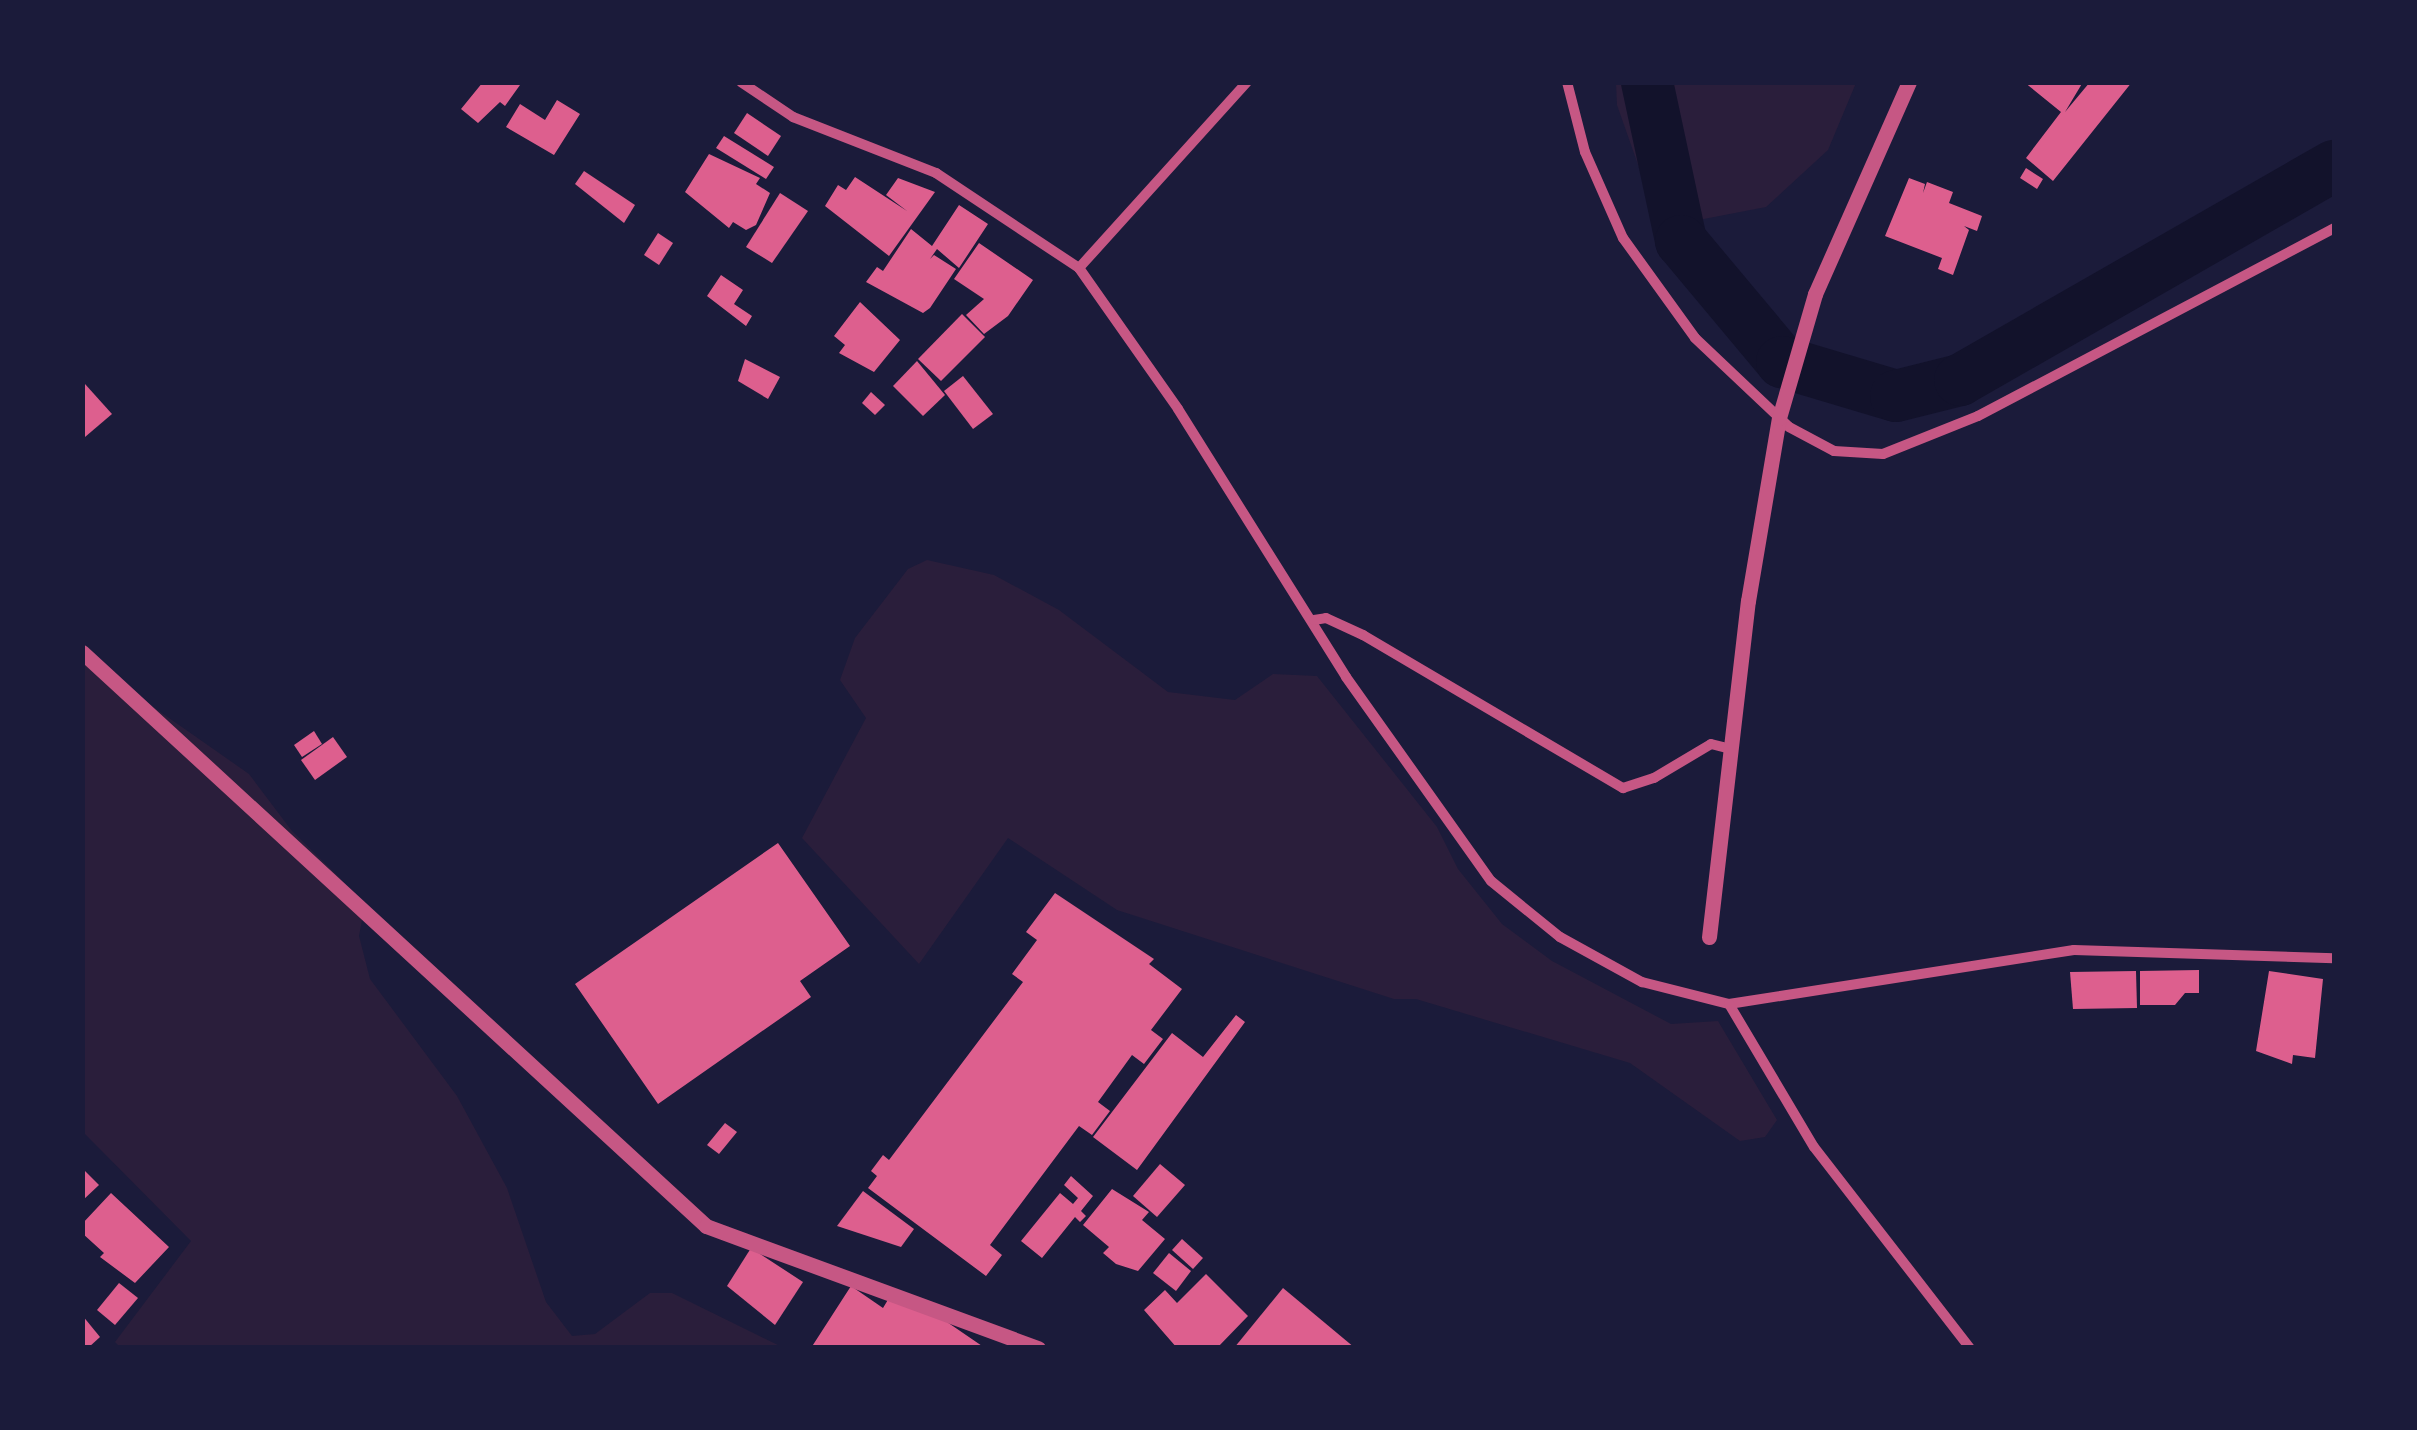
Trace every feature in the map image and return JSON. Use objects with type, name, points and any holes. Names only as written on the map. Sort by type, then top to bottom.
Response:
[{"type":"street","points":[[741,82],[793,118],[936,173],[1079,268],[1314,620],[1346,678],[1491,881],[1560,937],[1642,982],[1729,1004],[2074,950],[2334,958]]},
{"type":"street","points":[[1079,268],[1246,82]]},
{"type":"street","points":[[1567,82],[1585,152],[1623,238],[1695,338],[1780,417],[1834,451],[1883,454],[1978,416],[2334,228]]},
{"type":"street","points":[[1709,937],[1731,749],[1780,417],[1816,294],[1909,82]]},
{"type":"street","points":[[1314,620],[1326,618],[1363,635],[1623,788],[1654,778],[1712,744],[1731,749]]},
{"type":"street","points":[[82,652],[706,1226],[1038,1348]]},
{"type":"street","points":[[1729,1004],[1814,1148],[1970,1348]]},
{"type":"shaded area","points":[[1616,82],[1856,83],[1828,150],[1766,207],[1683,223],[1649,196],[1617,105]]},
{"type":"shaded area","points":[[927,560],[994,575],[1059,610],[1168,692],[1235,700],[1273,674],[1317,676],[1437,827],[1458,869],[1502,924],[1552,961],[1671,1024],[1718,1021],[1777,1120],[1765,1137],[1740,1141],[1630,1063],[1416,999],[1394,999],[1117,910],[1008,838],[919,964],[802,838],[866,718],[840,680],[855,638],[908,569]]},
{"type":"shaded area","points":[[82,657],[249,774],[292,831],[340,878],[363,915],[359,936],[370,979],[457,1096],[507,1188],[546,1302],[572,1336],[595,1334],[650,1293],[672,1293],[782,1347],[120,1347],[115,1342],[191,1241],[83,1132]]},
{"type":"building","points":[[483,82],[520,85],[505,106],[500,102],[478,123],[461,109]]},
{"type":"building","points":[[2024,82],[2083,82],[2065,112],[2090,82],[2132,82],[2053,181],[2026,158],[2061,112]]},
{"type":"building","points":[[557,100],[580,114],[554,155],[506,127],[520,104],[545,120]]},
{"type":"building","points":[[747,113],[781,136],[768,156],[734,133]]},
{"type":"building","points":[[724,136],[774,167],[766,179],[716,148]]},
{"type":"building","points":[[709,154],[760,178],[756,184],[770,193],[756,225],[746,230],[733,222],[729,228],[685,192]]},
{"type":"building","points":[[2026,168],[2043,179],[2037,189],[2020,178]]},
{"type":"building","points":[[584,171],[635,205],[624,223],[575,184]]},
{"type":"building","points":[[855,177],[907,211],[886,195],[898,178],[935,192],[889,256],[825,206],[838,185],[846,190]]},
{"type":"building","points":[[1909,178],[1925,184],[1923,193],[1927,182],[1953,192],[1949,203],[1982,216],[1977,231],[1964,226],[1969,230],[1953,275],[1938,269],[1942,258],[1885,236]]},
{"type":"building","points":[[780,193],[808,211],[772,263],[746,247]]},
{"type":"building","points":[[959,205],[988,224],[959,268],[937,249],[930,259],[934,255],[956,269],[930,308],[923,313],[866,282],[877,267],[883,271],[911,229],[932,246]]},
{"type":"building","points":[[658,233],[673,243],[659,265],[644,255]]},
{"type":"building","points":[[979,243],[1033,280],[1008,316],[984,334],[966,315],[984,299],[954,279]]},
{"type":"building","points":[[721,275],[743,290],[734,304],[752,316],[746,326],[707,296]]},
{"type":"building","points":[[860,302],[900,340],[874,372],[839,353],[845,345],[834,336]]},
{"type":"building","points":[[962,314],[985,337],[941,381],[918,359]]},
{"type":"building","points":[[745,359],[780,377],[768,399],[738,381]]},
{"type":"building","points":[[917,361],[945,395],[923,416],[893,386]]},
{"type":"building","points":[[963,376],[993,414],[973,429],[944,391]]},
{"type":"building","points":[[85,384],[112,414],[85,437],[82,435]]},
{"type":"building","points":[[871,392],[885,405],[875,415],[862,403]]},
{"type":"building","points":[[314,731],[322,744],[302,757],[294,745]]},
{"type":"building","points":[[333,737],[347,757],[315,780],[301,760]]},
{"type":"building","points":[[778,843],[850,946],[800,981],[811,997],[658,1104],[575,984]]},
{"type":"building","points":[[1055,893],[1154,959],[1149,964],[1182,989],[1151,1030],[1163,1039],[1144,1064],[1132,1055],[1098,1102],[1110,1111],[1092,1135],[1079,1126],[990,1245],[1002,1255],[986,1276],[868,1188],[877,1176],[871,1171],[883,1155],[889,1160],[1023,982],[1012,974],[1037,940],[1026,932]]},
{"type":"building","points":[[2199,970],[2199,993],[2185,993],[2175,1005],[2140,1005],[2140,971]]},
{"type":"building","points":[[2136,971],[2137,1008],[2073,1009],[2070,972]]},
{"type":"building","points":[[2269,971],[2323,979],[2315,1058],[2293,1055],[2292,1064],[2256,1051]]},
{"type":"building","points":[[1236,1015],[1245,1022],[1137,1170],[1093,1137],[1172,1033],[1203,1057]]},
{"type":"building","points":[[725,1123],[737,1132],[719,1154],[707,1145]]},
{"type":"building","points":[[1160,1164],[1185,1185],[1157,1217],[1133,1196]]},
{"type":"building","points":[[82,1168],[99,1185],[82,1201]]},
{"type":"building","points":[[1071,1176],[1093,1196],[1081,1211],[1086,1216],[1080,1222],[1075,1217],[1042,1258],[1021,1241],[1060,1193],[1073,1204],[1078,1198],[1064,1185]]},
{"type":"building","points":[[1112,1189],[1149,1212],[1142,1220],[1165,1239],[1138,1271],[1116,1264],[1103,1253],[1109,1247],[1083,1225]]},
{"type":"building","points":[[863,1191],[914,1229],[901,1247],[837,1226]]},
{"type":"building","points":[[111,1193],[169,1247],[135,1283],[100,1257],[104,1253],[82,1233],[82,1224]]},
{"type":"building","points":[[1182,1239],[1203,1258],[1193,1269],[1172,1250]]},
{"type":"building","points":[[751,1248],[803,1282],[775,1325],[727,1286]]},
{"type":"building","points":[[1169,1253],[1191,1271],[1176,1291],[1153,1273]]},
{"type":"building","points":[[1206,1274],[1248,1316],[1217,1348],[1177,1348],[1144,1310],[1165,1290],[1177,1303]]},
{"type":"building","points":[[119,1283],[138,1298],[115,1325],[97,1310]]},
{"type":"building","points":[[851,1286],[883,1308],[892,1293],[925,1307],[985,1348],[811,1348]]},
{"type":"building","points":[[1283,1288],[1355,1348],[1234,1348]]},
{"type":"building","points":[[82,1315],[100,1337],[88,1348],[82,1348]]},
{"type":"waterway","points":[[1647,82],[1681,241],[1782,362],[1896,396],[1960,380],[2334,166]]}]
